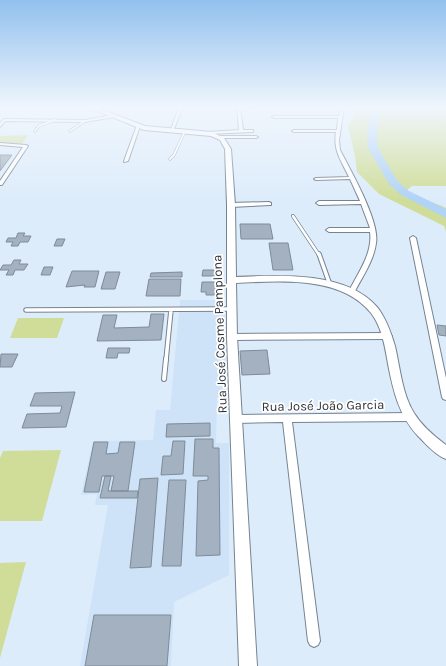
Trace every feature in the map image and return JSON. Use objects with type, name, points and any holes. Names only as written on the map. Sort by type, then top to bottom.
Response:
[{"type":"main road","name":"Rua José Cosme Pamplona","points":[[221,138],[225,142],[229,153],[232,337],[248,666]]},
{"type":"main road","points":[[231,280],[310,280],[352,291],[363,298],[373,307],[388,336],[401,396],[410,417],[424,434],[445,450]]},
{"type":"street","points":[[126,161],[132,138]]},
{"type":"street","points":[[338,138],[338,150],[363,202],[375,240],[352,291]]},
{"type":"street","points":[[0,144],[26,146],[0,184]]},
{"type":"street","points":[[316,179],[351,178]]},
{"type":"street","points":[[319,203],[363,202]]},
{"type":"street","points":[[231,205],[269,204]]},
{"type":"street","points":[[329,230],[373,230]]},
{"type":"street","points":[[413,238],[446,398]]},
{"type":"street","points":[[232,337],[388,336]]},
{"type":"street","name":"Rua José João Garcia","points":[[236,419],[410,417]]},
{"type":"street","points":[[287,419],[314,641]]},
{"type":"lane","points":[[170,159],[174,155],[182,138]]},
{"type":"lane","points":[[293,216],[318,252],[330,285]]},
{"type":"lane","points":[[26,310],[232,310]]},
{"type":"lane","points":[[164,379],[172,310]]},
{"type":"shaded area","points":[[180,300],[225,300],[226,396],[217,397],[216,443],[229,443],[229,575],[174,602],[171,666],[80,666],[108,505],[95,505],[97,494],[81,495],[93,441],[153,440],[156,410],[170,410]]},
{"type":"green space","points":[[0,138],[26,138],[22,144],[0,143]]},
{"type":"green space","points":[[351,138],[446,138],[446,186],[412,186],[407,190],[415,196],[446,208],[446,232],[444,226],[379,194],[357,172]]},
{"type":"green space","points":[[18,318],[64,318],[57,338],[10,338]]},
{"type":"green space","points":[[61,450],[42,521],[0,521],[0,458],[3,451]]},
{"type":"green space","points":[[26,562],[0,658],[0,563]]},
{"type":"building","points":[[0,155],[12,155],[0,171]]},
{"type":"building","points":[[240,224],[270,224],[273,239],[241,239]]},
{"type":"building","points":[[18,233],[25,233],[23,236],[31,236],[28,242],[20,242],[18,246],[11,246],[13,242],[6,242],[8,238],[16,238]]},
{"type":"building","points":[[57,239],[65,239],[62,246],[54,246]]},
{"type":"building","points":[[269,243],[288,243],[293,270],[273,270]]},
{"type":"building","points":[[14,260],[21,260],[19,264],[28,264],[24,270],[15,270],[13,275],[6,275],[9,270],[0,270],[3,265],[11,265]]},
{"type":"building","points":[[44,267],[53,267],[50,275],[41,275]]},
{"type":"building","points":[[203,270],[218,270],[217,276],[202,276]]},
{"type":"building","points":[[72,271],[99,271],[95,287],[84,287],[85,285],[66,287]]},
{"type":"building","points":[[106,272],[120,272],[115,289],[101,289]]},
{"type":"building","points":[[182,272],[182,277],[150,277],[151,273]]},
{"type":"building","points":[[149,279],[181,279],[180,296],[146,296]]},
{"type":"building","points":[[202,282],[216,282],[216,295],[206,295],[206,292],[201,292]]},
{"type":"building","points":[[151,314],[164,314],[161,340],[97,341],[103,315],[117,315],[114,328],[149,327]]},
{"type":"building","points":[[437,325],[446,326],[446,336],[439,335]]},
{"type":"building","points":[[108,348],[130,348],[129,353],[118,353],[117,358],[106,358]]},
{"type":"building","points":[[267,350],[270,374],[242,375],[240,351]]},
{"type":"building","points":[[1,354],[18,354],[12,367],[0,367]]},
{"type":"building","points":[[75,392],[66,427],[22,428],[27,414],[60,413],[62,406],[30,406],[35,393]]},
{"type":"building","points":[[210,423],[210,436],[166,437],[167,424]]},
{"type":"building","points":[[195,439],[213,439],[213,448],[219,448],[220,555],[196,556],[198,481],[208,480],[208,476],[193,476]]},
{"type":"building","points":[[173,441],[185,441],[183,474],[161,475],[163,456],[171,456]]},
{"type":"building","points":[[94,442],[108,442],[106,454],[118,453],[120,442],[135,442],[128,491],[111,491],[114,476],[102,476],[99,492],[84,492]]},
{"type":"building","points":[[105,476],[111,476],[108,491],[138,491],[137,498],[100,498]]},
{"type":"building","points":[[158,478],[151,567],[130,568],[140,479]]},
{"type":"building","points":[[169,480],[186,480],[181,566],[162,566]]},
{"type":"building","points":[[94,615],[171,615],[167,666],[85,666]]},
{"type":"waterway","points":[[372,138],[373,148],[394,184],[405,193],[446,214]]}]
